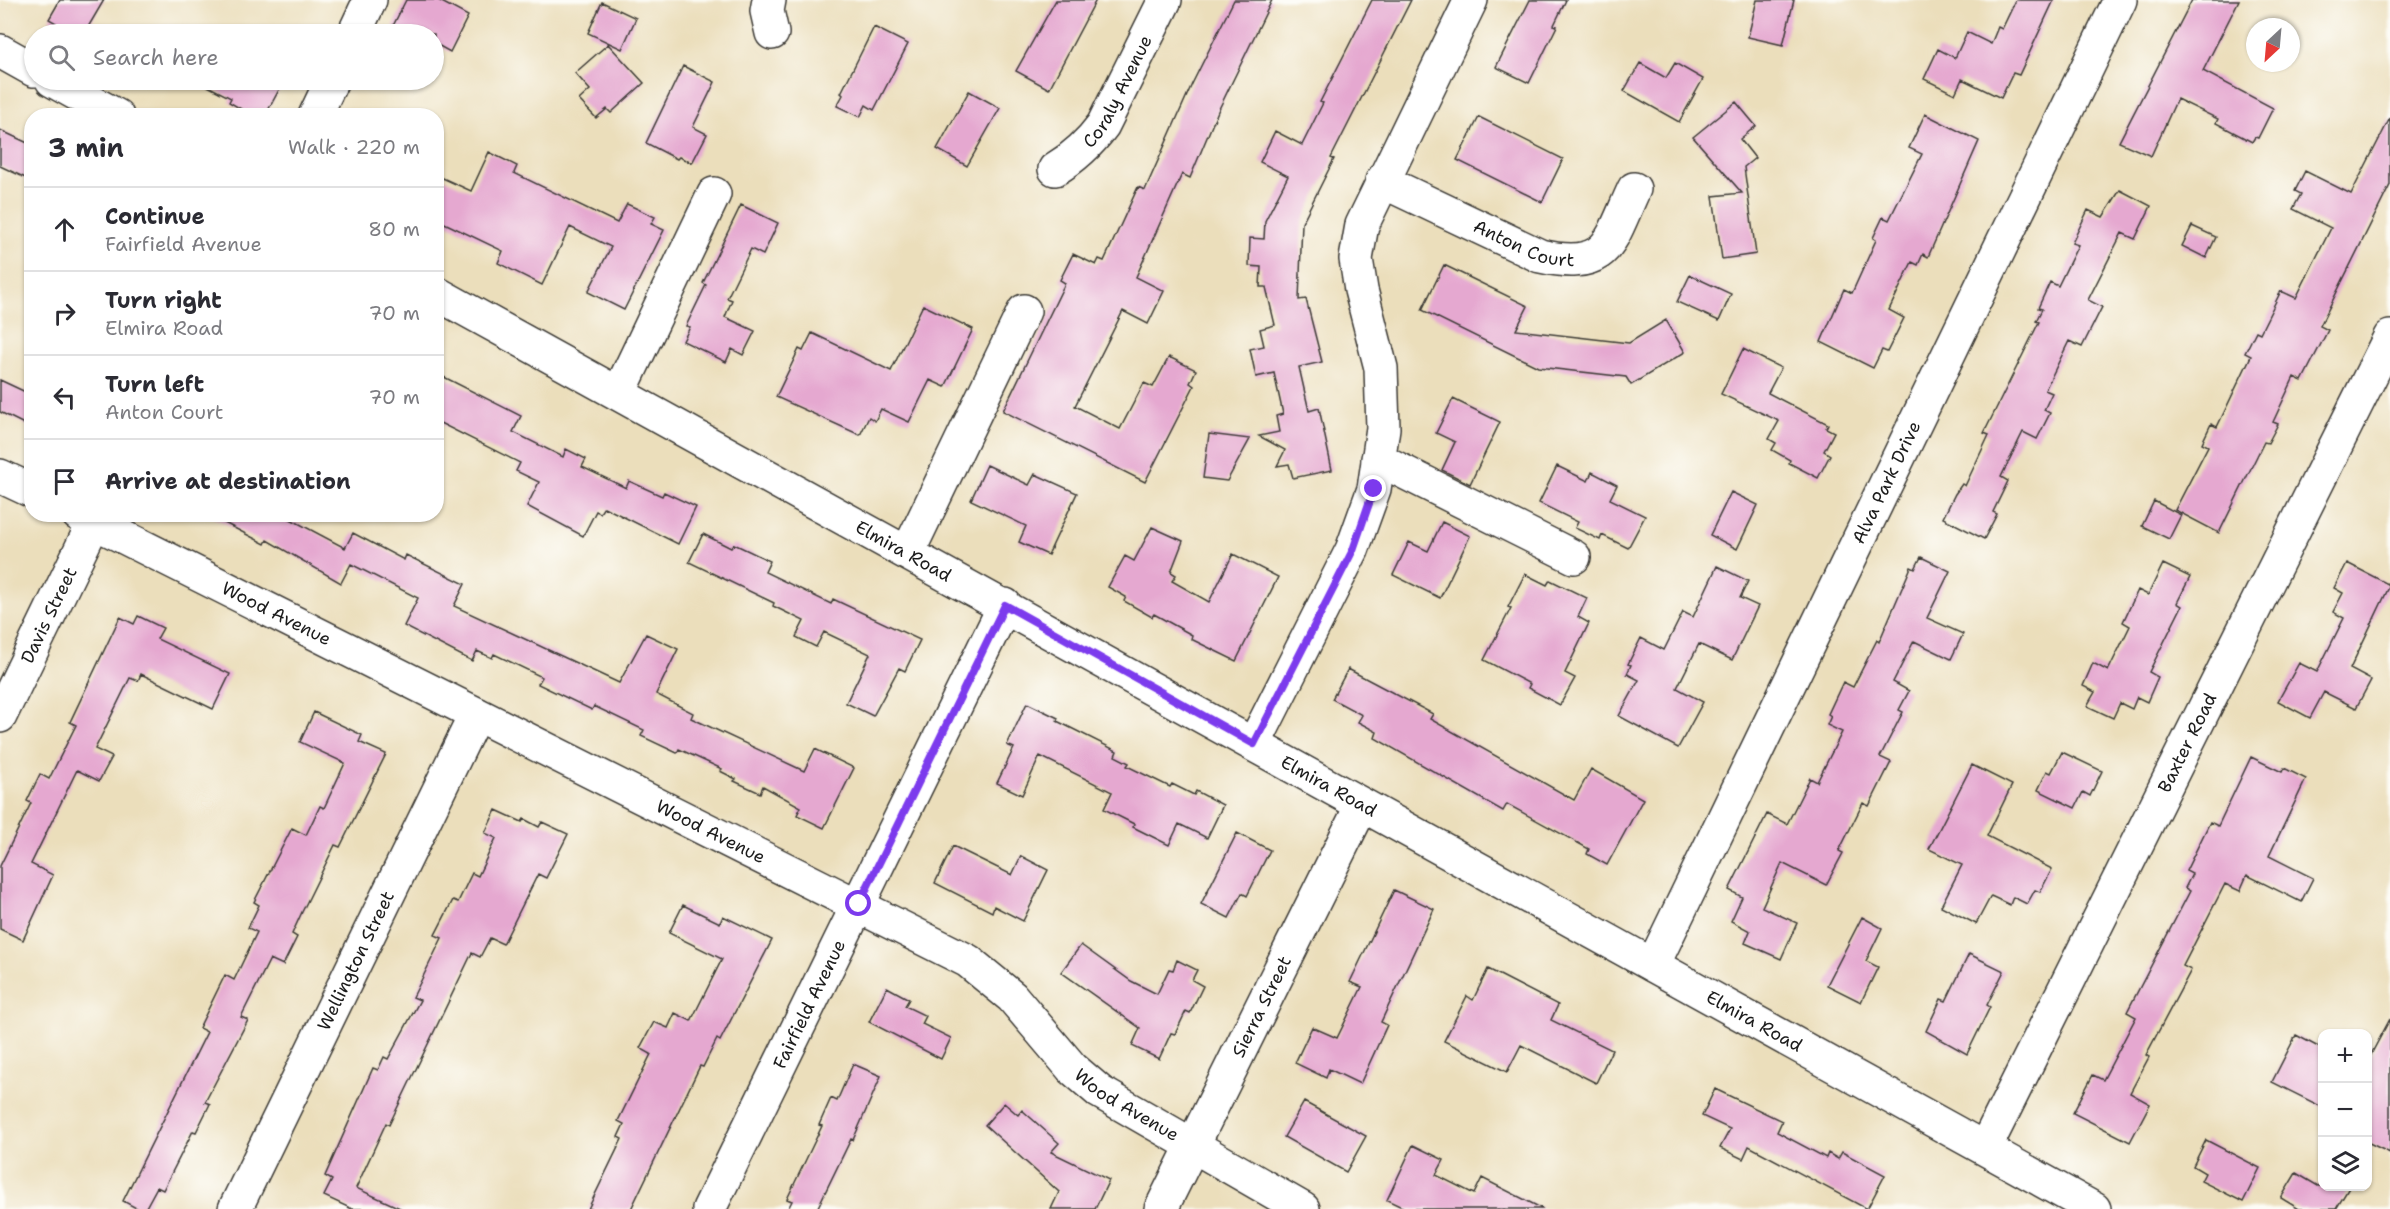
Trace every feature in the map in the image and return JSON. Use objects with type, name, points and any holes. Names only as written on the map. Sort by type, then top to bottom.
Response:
[{"type":"street","points":[[359,24],[370,0]]},
{"type":"street","points":[[769,0],[767,11],[772,33]]},
{"type":"street","name":"Coraly Avenue","points":[[1055,169],[1072,159],[1089,144],[1103,125],[1165,0]]},
{"type":"street","points":[[1254,744],[1353,550],[1374,489],[1383,428],[1381,368],[1361,290],[1356,259],[1362,225],[1471,0]]},
{"type":"street","name":"Alva Park Drive","points":[[1653,965],[2120,0]]},
{"type":"street","points":[[0,51],[24,64]]},
{"type":"street","points":[[70,90],[103,108]]},
{"type":"street","points":[[319,108],[327,90]]},
{"type":"street","name":"Anton Court","points":[[1382,181],[1540,256],[1564,262],[1591,259],[1607,246],[1634,189]]},
{"type":"street","points":[[619,393],[714,194]]},
{"type":"street","name":"Elmira Road","points":[[444,297],[1985,1148],[2049,1198],[2094,1209]]},
{"type":"street","points":[[908,552],[1024,311]]},
{"type":"street","name":"Baxter Road","points":[[1985,1148],[2390,337]]},
{"type":"street","points":[[1378,459],[1574,557]]},
{"type":"street","points":[[0,476],[24,487]]},
{"type":"street","name":"Davis Street","points":[[0,716],[88,522]]},
{"type":"street","name":"Wood Avenue","points":[[100,522],[968,961],[1012,997],[1072,1068],[1100,1092],[1303,1209]]},
{"type":"street","name":"Fairfield Avenue","points":[[709,1209],[1005,605]]},
{"type":"street","name":"Wellington Street","points":[[235,1209],[476,714]]},
{"type":"street","name":"Sierra Street","points":[[1161,1209],[1362,805]]},
{"type":"building","points":[[60,0],[104,0],[90,24],[58,24],[49,19]]},
{"type":"building","points":[[406,0],[438,0],[468,16],[450,52],[444,49],[444,24],[394,24]]},
{"type":"building","points":[[1056,0],[1096,0],[1049,89],[1016,71]]},
{"type":"building","points":[[1234,0],[1272,0],[1218,111],[1190,178],[1182,174],[1136,277],[1164,291],[1148,324],[1123,311],[1075,406],[1120,429],[1144,383],[1153,387],[1169,357],[1196,370],[1190,383],[1194,386],[1145,482],[1003,411],[1065,283],[1060,280],[1073,254],[1096,265],[1099,259],[1104,261],[1138,187],[1145,190],[1192,84]]},
{"type":"building","points":[[1372,0],[1411,0],[1331,158],[1334,159],[1302,223],[1299,300],[1306,299],[1322,362],[1299,367],[1309,411],[1319,408],[1332,470],[1293,478],[1289,464],[1277,466],[1285,450],[1259,436],[1279,432],[1276,416],[1283,414],[1274,373],[1256,377],[1250,349],[1264,346],[1260,329],[1275,325],[1266,287],[1260,287],[1261,267],[1249,266],[1250,238],[1264,239],[1265,221],[1288,176],[1260,162],[1275,131],[1302,145],[1323,103],[1320,102]]},
{"type":"building","points":[[1530,0],[1566,0],[1554,25],[1557,26],[1529,83],[1496,67]]},
{"type":"building","points":[[1757,0],[1794,0],[1783,45],[1748,37]]},
{"type":"building","points":[[2016,0],[2054,0],[2019,75],[2013,73],[2001,98],[1962,79],[1955,94],[1924,79],[1938,49],[1955,58],[1967,32],[1991,44],[1998,27],[2002,29]]},
{"type":"building","points":[[2192,0],[2239,0],[2203,71],[2273,108],[2258,138],[2255,137],[2252,142],[2216,123],[2218,119],[2177,99],[2151,156],[2119,142]]},
{"type":"building","points":[[602,2],[636,18],[622,49],[588,33]]},
{"type":"building","points":[[874,27],[908,44],[874,110],[866,105],[860,117],[837,106],[843,95],[841,93]]},
{"type":"building","points":[[608,44],[644,83],[611,113],[607,109],[596,118],[579,100],[590,90],[575,73]]},
{"type":"building","points":[[1640,63],[1666,78],[1675,63],[1703,79],[1679,122],[1624,91]]},
{"type":"building","points":[[683,66],[715,82],[693,127],[707,134],[692,163],[679,157],[677,159],[646,143]]},
{"type":"building","points":[[215,90],[279,90],[269,108],[239,108],[229,102],[231,98]]},
{"type":"building","points":[[969,91],[1000,108],[967,166],[937,149]]},
{"type":"building","points":[[1736,102],[1756,126],[1740,139],[1755,158],[1744,167],[1756,254],[1722,259],[1713,196],[1742,193],[1693,137]]},
{"type":"building","points":[[1925,114],[1979,141],[1928,257],[1923,254],[1918,265],[1912,262],[1889,310],[1904,318],[1887,352],[1882,350],[1873,368],[1821,342],[1844,289],[1852,293],[1876,240],[1873,238],[1883,217],[1889,220],[1922,154],[1909,148]]},
{"type":"building","points":[[1479,117],[1563,159],[1542,202],[1457,160]]},
{"type":"building","points":[[2390,118],[2390,185],[2320,326],[2328,330],[2302,381],[2294,377],[2273,422],[2278,424],[2268,443],[2264,442],[2219,533],[2175,510],[2208,446],[2202,443],[2211,424],[2217,427],[2251,356],[2245,353],[2256,331],[2260,333],[2281,291],[2296,298],[2331,228],[2293,209],[2301,194],[2295,191],[2305,171],[2351,194]]},
{"type":"building","points":[[0,130],[24,141],[24,177],[0,166]]},
{"type":"building","points":[[489,152],[517,166],[514,173],[617,223],[627,204],[655,217],[651,224],[664,230],[624,310],[588,292],[611,247],[570,227],[542,285],[498,263],[503,251],[444,223],[444,179],[471,191]]},
{"type":"building","points":[[2120,190],[2151,206],[2135,239],[2122,233],[2088,300],[2102,307],[2082,347],[2069,341],[2045,390],[2052,393],[2044,410],[2050,413],[2037,439],[2023,432],[2001,477],[2008,481],[1993,512],[1997,514],[1984,539],[1943,518],[1955,494],[1962,484],[1965,486],[1989,435],[1984,433],[2039,322],[2036,321],[2042,309],[2038,308],[2050,282],[2058,286],[2078,245],[2072,243],[2088,210],[2103,217]]},
{"type":"building","points":[[741,205],[778,223],[763,255],[751,249],[727,298],[732,300],[725,317],[755,331],[743,355],[732,349],[726,362],[683,341],[690,327],[686,326],[706,285],[703,283]]},
{"type":"building","points":[[2192,226],[2216,237],[2206,258],[2182,246]]},
{"type":"building","points":[[1444,265],[1528,306],[1516,330],[1629,343],[1666,320],[1685,352],[1631,385],[1626,377],[1538,367],[1422,310]]},
{"type":"building","points":[[1690,275],[1731,294],[1719,321],[1677,302]]},
{"type":"building","points":[[923,305],[973,329],[945,387],[930,380],[909,422],[881,409],[875,421],[869,417],[860,435],[776,397],[799,349],[803,351],[812,333],[891,371]]},
{"type":"building","points":[[1743,349],[1781,368],[1768,393],[1828,424],[1826,428],[1834,432],[1824,451],[1830,455],[1818,478],[1789,463],[1790,460],[1772,450],[1776,443],[1769,439],[1779,421],[1721,394]]},
{"type":"building","points":[[444,377],[521,416],[513,432],[563,457],[566,449],[586,459],[582,467],[626,488],[629,481],[662,496],[664,492],[696,507],[678,544],[604,507],[600,513],[596,511],[583,536],[527,506],[539,482],[516,471],[520,463],[444,425]]},
{"type":"building","points":[[0,380],[24,391],[24,424],[0,412]]},
{"type":"building","points":[[1453,399],[1500,422],[1470,484],[1442,470],[1455,442],[1436,433]]},
{"type":"building","points":[[1209,434],[1250,439],[1227,481],[1203,478]]},
{"type":"building","points":[[987,465],[1029,485],[1035,474],[1077,493],[1048,555],[1019,542],[1026,526],[971,500]]},
{"type":"building","points":[[1557,466],[1588,481],[1592,472],[1617,485],[1610,499],[1645,516],[1628,548],[1602,535],[1600,540],[1575,528],[1578,522],[1539,503]]},
{"type":"building","points":[[1731,492],[1758,505],[1737,549],[1710,535]]},
{"type":"building","points":[[2154,501],[2181,515],[2169,539],[2142,526]]},
{"type":"building","points":[[222,522],[296,522],[345,548],[353,533],[404,560],[406,555],[465,584],[454,606],[619,683],[646,634],[678,649],[656,694],[693,713],[691,718],[804,771],[815,749],[854,768],[824,828],[797,815],[801,807],[763,786],[760,793],[734,781],[736,779],[720,771],[722,769],[679,749],[677,753],[641,736],[644,730],[594,706],[592,710],[538,684],[542,677],[494,654],[492,658],[477,651],[472,661],[404,626],[418,598],[351,564],[341,583],[267,540],[265,544]]},
{"type":"building","points":[[1442,522],[1470,536],[1440,598],[1393,575],[1409,542],[1428,551]]},
{"type":"building","points":[[1152,527],[1183,541],[1171,572],[1176,575],[1172,581],[1209,602],[1233,554],[1278,577],[1236,661],[1191,639],[1192,635],[1154,614],[1152,617],[1124,601],[1126,597],[1108,587],[1125,556],[1134,561]]},
{"type":"building","points":[[703,534],[731,548],[734,544],[770,561],[765,572],[831,604],[833,599],[920,640],[905,671],[899,668],[873,716],[846,703],[870,654],[824,632],[816,647],[796,637],[804,621],[773,606],[774,603],[689,562]]},
{"type":"building","points":[[1921,557],[1950,571],[1927,618],[1963,634],[1951,659],[1914,641],[1893,682],[1909,691],[1899,710],[1903,712],[1880,757],[1891,762],[1869,806],[1863,803],[1839,851],[1843,853],[1826,885],[1782,863],[1762,907],[1797,923],[1781,959],[1745,943],[1750,931],[1731,921],[1742,897],[1729,890],[1767,814],[1787,824],[1810,778],[1817,782],[1842,732],[1827,725],[1831,716],[1828,714],[1843,682],[1853,687],[1877,640],[1879,642],[1911,567],[1915,569]]},
{"type":"building","points":[[2347,563],[2390,585],[2350,669],[2371,680],[2356,708],[2324,692],[2310,718],[2278,701],[2299,663],[2317,672],[2344,618],[2333,612],[2343,593],[2334,588]]},
{"type":"building","points":[[2163,564],[2190,577],[2177,603],[2182,606],[2149,672],[2158,677],[2147,702],[2137,697],[2132,709],[2120,703],[2113,718],[2087,706],[2095,692],[2083,686],[2093,663],[2108,671],[2130,626],[2123,622],[2138,590],[2148,595]]},
{"type":"building","points":[[1717,566],[1748,581],[1740,598],[1758,606],[1732,660],[1699,644],[1677,688],[1703,702],[1678,748],[1619,716],[1639,680],[1627,674],[1631,665],[1628,664],[1641,638],[1664,650],[1683,612],[1693,617]]},
{"type":"building","points":[[1525,574],[1547,585],[1550,580],[1587,598],[1578,617],[1589,623],[1565,673],[1575,678],[1560,705],[1528,688],[1530,684],[1484,660],[1511,608],[1508,607]]},
{"type":"building","points":[[138,616],[163,628],[157,639],[230,674],[213,709],[141,674],[138,681],[130,678],[95,749],[112,757],[99,781],[77,770],[31,864],[53,875],[23,940],[0,929],[0,866],[31,803],[27,801],[40,774],[49,779],[76,725],[70,722],[120,617],[134,624]]},
{"type":"building","points":[[1348,669],[1433,714],[1430,719],[1574,800],[1591,769],[1643,799],[1607,865],[1587,854],[1589,849],[1507,804],[1503,811],[1375,738],[1377,732],[1358,722],[1362,715],[1332,699]]},
{"type":"building","points":[[1027,703],[1117,751],[1115,756],[1129,763],[1127,766],[1170,787],[1172,784],[1194,795],[1196,791],[1223,805],[1207,838],[1179,824],[1169,845],[1104,809],[1112,792],[1040,756],[1022,795],[997,783],[1014,748],[1007,745]]},
{"type":"building","points":[[314,712],[362,735],[359,742],[386,754],[340,847],[335,845],[302,912],[292,934],[297,937],[283,965],[270,959],[241,1017],[248,1020],[205,1102],[210,1104],[196,1132],[193,1131],[163,1190],[157,1187],[145,1209],[138,1209],[123,1201],[207,1032],[199,1028],[225,975],[234,980],[257,932],[248,928],[259,905],[254,902],[292,828],[306,835],[320,806],[324,808],[345,763],[300,742]]},
{"type":"building","points":[[2062,752],[2102,771],[2090,796],[2083,792],[2075,808],[2038,790],[2047,771],[2051,773]]},
{"type":"building","points":[[2251,757],[2282,772],[2284,768],[2306,779],[2269,856],[2313,878],[2301,902],[2247,875],[2240,891],[2225,884],[2183,966],[2191,970],[2146,1055],[2149,1057],[2130,1093],[2150,1104],[2130,1142],[2073,1113],[2093,1075],[2103,1080],[2136,1017],[2127,1012],[2190,891],[2185,888],[2192,874],[2186,871],[2210,822],[2218,826]]},
{"type":"building","points":[[1972,765],[2012,785],[1987,836],[2052,869],[2040,892],[2035,890],[2027,904],[2013,897],[2010,905],[1991,896],[1976,924],[1941,906],[1962,865],[1929,849]]},
{"type":"building","points":[[496,810],[522,822],[524,819],[539,827],[542,822],[568,834],[546,878],[538,874],[503,944],[490,938],[480,957],[472,953],[389,1125],[386,1123],[356,1188],[402,1209],[352,1209],[324,1196],[332,1180],[325,1176],[373,1068],[378,1070],[384,1057],[388,1059],[420,1000],[413,997],[442,938],[435,935],[453,900],[458,902],[472,873],[478,876],[496,838],[485,833]]},
{"type":"building","points":[[1237,833],[1270,850],[1247,896],[1242,893],[1229,918],[1201,904]]},
{"type":"building","points":[[953,846],[1012,875],[1021,856],[1048,870],[1023,921],[994,906],[992,912],[935,883]]},
{"type":"building","points":[[1394,890],[1434,909],[1381,1022],[1387,1025],[1360,1084],[1329,1069],[1326,1078],[1295,1063],[1312,1027],[1337,1038],[1362,987],[1350,982]]},
{"type":"building","points":[[683,905],[720,923],[723,916],[772,940],[720,1041],[717,1039],[703,1067],[700,1066],[631,1209],[588,1209],[622,1139],[618,1137],[624,1124],[618,1121],[651,1054],[640,1048],[654,1022],[668,1028],[675,1013],[691,1021],[722,959],[669,933]]},
{"type":"building","points":[[1862,917],[1882,928],[1866,961],[1878,967],[1861,1002],[1827,985]]},
{"type":"building","points":[[1081,945],[1131,981],[1157,994],[1169,969],[1173,970],[1177,960],[1197,970],[1192,980],[1203,986],[1190,1013],[1186,1011],[1175,1034],[1171,1033],[1159,1059],[1132,1046],[1140,1028],[1061,972]]},
{"type":"building","points":[[1969,954],[2004,971],[1987,1005],[1990,1007],[1967,1054],[1926,1031],[1941,999],[1946,1001]]},
{"type":"building","points":[[1488,969],[1558,1005],[1551,1020],[1612,1050],[1596,1083],[1521,1045],[1507,1072],[1444,1041],[1467,996],[1473,1000]]},
{"type":"building","points":[[887,987],[909,999],[905,1006],[926,1016],[922,1024],[951,1038],[941,1059],[869,1022]]},
{"type":"building","points":[[2390,1019],[2390,1153],[2372,1144],[2372,1053]]},
{"type":"building","points":[[2296,1035],[2318,1047],[2318,1105],[2272,1082]]},
{"type":"building","points":[[853,1064],[881,1076],[853,1140],[851,1139],[817,1209],[788,1209],[792,1201],[787,1199],[822,1126],[819,1125],[831,1098],[837,1101]]},
{"type":"building","points":[[1715,1089],[1782,1121],[1777,1132],[1826,1158],[1828,1153],[1838,1159],[1842,1152],[1885,1175],[1867,1209],[1749,1146],[1743,1159],[1720,1148],[1730,1129],[1702,1116]]},
{"type":"building","points":[[1304,1102],[1366,1136],[1346,1172],[1284,1137]]},
{"type":"building","points":[[1004,1103],[1018,1115],[1022,1110],[1059,1143],[1051,1152],[1109,1180],[1095,1209],[1051,1209],[1059,1192],[985,1125]]},
{"type":"building","points":[[2206,1140],[2260,1168],[2243,1202],[2201,1181],[2205,1173],[2193,1166]]},
{"type":"building","points":[[1413,1145],[1444,1160],[1436,1175],[1474,1194],[1482,1178],[1543,1209],[1406,1209],[1387,1200]]},
{"type":"building","points":[[2296,1173],[2318,1186],[2318,1191],[2347,1191],[2336,1209],[2299,1209],[2281,1198]]},
{"type":"route","points":[[859,904],[1005,605],[1254,744],[1353,550],[1374,489]]}]
